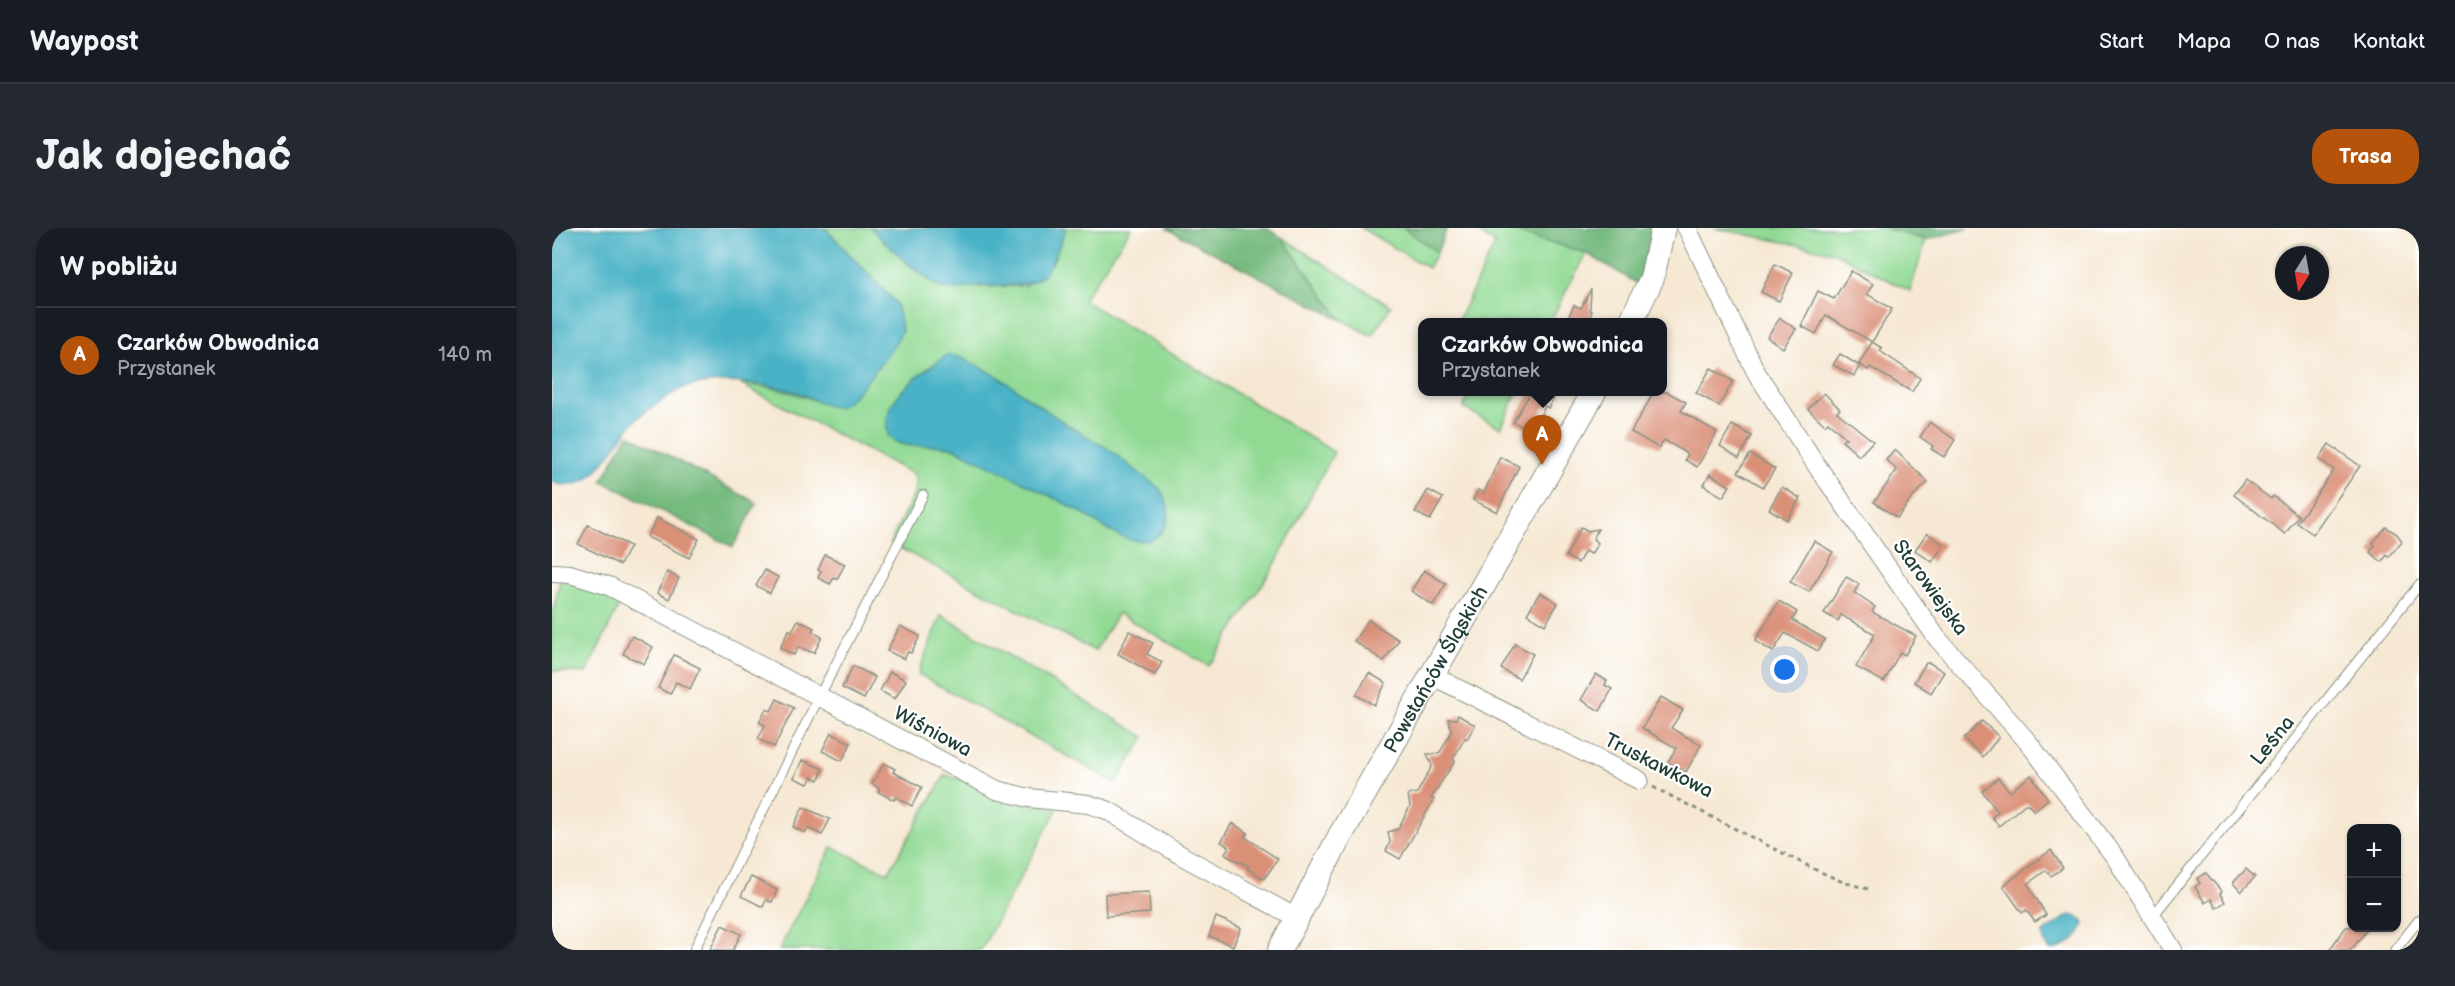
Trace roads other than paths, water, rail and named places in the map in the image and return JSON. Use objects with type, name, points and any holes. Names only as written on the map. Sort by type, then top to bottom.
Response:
[{"type":"street","points":[[1633,318],[1652,278],[1663,228]]},
{"type":"street","name":"Starowiejska","points":[[1687,228],[1756,372],[1817,466],[1937,638],[2028,742],[2115,857],[2173,950]]},
{"type":"street","name":"Powstańców Śląskich","points":[[1280,950],[1295,917],[1592,396]]},
{"type":"street","name":"Wiśniowa","points":[[552,573],[570,574],[609,586],[997,790],[1029,798],[1088,804],[1107,810],[1184,856],[1295,917]]},
{"type":"street","name":"Truskawkowa","points":[[1433,676],[1640,780]]},
{"type":"lane","points":[[694,950],[819,697],[923,495]]},
{"type":"lane","name":"Leśna","points":[[2152,917],[2419,585]]},
{"type":"lane","points":[[2395,950],[2419,920]]},
{"type":"water","points":[[552,228],[825,228],[896,303],[902,331],[863,386],[838,407],[823,404],[799,393],[757,384],[728,382],[686,387],[637,419],[599,468],[589,477],[578,483],[566,485],[552,482]]},
{"type":"water","points":[[871,228],[1066,228],[1051,263],[1037,280],[1015,285],[978,286],[951,290],[934,284]]},
{"type":"water","points":[[948,354],[962,358],[996,375],[1066,424],[1107,448],[1160,489],[1166,500],[1168,511],[1168,519],[1162,531],[1155,538],[1147,541],[1125,538],[1074,508],[954,448],[939,445],[901,444],[891,439],[887,432],[887,423],[895,399],[911,382]]},
{"type":"water","points":[[2069,915],[2077,916],[2084,923],[2083,928],[2066,945],[2050,950],[2044,942],[2043,933]]},
{"type":"place","name":"Czarków Obwodnica","points":[[1542,465]]}]
